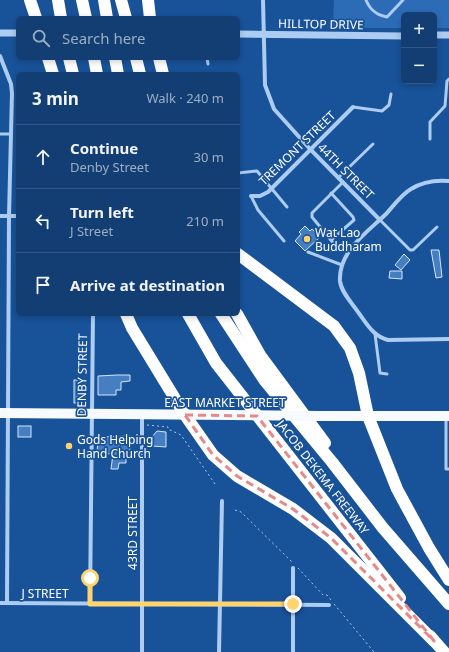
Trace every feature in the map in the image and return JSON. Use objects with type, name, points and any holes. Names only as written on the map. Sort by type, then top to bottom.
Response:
[{"type":"highway","points":[[58,0],[61,16]]},
{"type":"highway","points":[[82,0],[86,16]]},
{"type":"highway","points":[[104,0],[108,16]]},
{"type":"highway","points":[[121,0],[125,16]]},
{"type":"highway","points":[[148,0],[150,16]]},
{"type":"highway","points":[[49,60],[52,72]]},
{"type":"highway","points":[[70,60],[72,72]]},
{"type":"highway","points":[[94,60],[97,72]]},
{"type":"highway","points":[[115,60],[118,72]]},
{"type":"highway","points":[[136,60],[140,72]]},
{"type":"highway","points":[[159,60],[162,72]]},
{"type":"highway","points":[[242,257],[334,326],[350,348],[359,373],[368,416],[397,489],[429,548],[449,580]]},
{"type":"highway","points":[[127,316],[132,328],[185,416],[213,455],[237,476],[293,509],[330,538],[434,641]]},
{"type":"highway","points":[[183,316],[216,363]]},
{"type":"highway","name":"JACOB DEKEMA FREEWAY","points":[[189,316],[216,363],[444,652]]},
{"type":"highway","name":"JACOB DEKEMA FREEWAY","points":[[222,316],[265,381],[332,462],[383,528],[449,604]]},
{"type":"highway","points":[[238,316],[260,355],[333,452],[383,528]]},
{"type":"main road","name":"EAST MARKET STREET","points":[[4,413],[91,415],[142,420],[185,416],[231,415],[447,416]]},
{"type":"street","name":"44TH STREET","points":[[263,0],[266,92],[274,109],[310,149],[380,220]]},
{"type":"street","points":[[0,33],[15,33]]},
{"type":"street","name":"HILLTOP DRIVE","points":[[240,34],[401,36]]},
{"type":"street","points":[[437,36],[449,36]]},
{"type":"street","points":[[0,56],[11,84],[4,413],[7,603]]},
{"type":"street","name":"TREMONT STREET","points":[[251,196],[260,196],[271,188],[353,107]]},
{"type":"street","points":[[449,181],[436,180],[410,189],[355,244],[342,265],[340,282],[344,293],[375,334],[380,338],[388,340],[449,339]]},
{"type":"street","points":[[0,216],[16,216]]},
{"type":"street","name":"DENBY STREET","points":[[90,604],[92,316]]},
{"type":"street","name":"43RD STREET","points":[[142,420],[142,652]]},
{"type":"street","points":[[219,652],[222,501]]},
{"type":"street","points":[[292,652],[293,568]]},
{"type":"street","name":"J STREET","points":[[0,603],[329,605]]},
{"type":"lane","points":[[366,0],[369,8],[378,15],[387,17],[403,0]]},
{"type":"lane","points":[[207,60],[208,64]]},
{"type":"lane","points":[[430,140],[430,122],[445,106],[447,81],[449,79]]},
{"type":"lane","points":[[353,107],[382,111],[389,104],[391,94]]},
{"type":"lane","points":[[0,134],[11,134]]},
{"type":"lane","points":[[338,178],[373,144]]},
{"type":"lane","points":[[240,173],[257,171],[287,207]]},
{"type":"lane","points":[[335,245],[312,217],[312,213],[342,182]]},
{"type":"lane","points":[[331,240],[354,220],[353,216],[332,193]]},
{"type":"lane","points":[[251,196],[258,210],[284,241]]},
{"type":"lane","points":[[380,220],[410,250],[413,250],[437,227]]},
{"type":"lane","points":[[308,252],[342,265]]},
{"type":"lane","points":[[375,334],[380,373],[387,374]]},
{"type":"lane","points":[[447,416],[446,469],[449,469]]},
{"type":"path","points":[[142,420],[168,427],[168,429],[181,435],[215,484]]},
{"type":"path","points":[[235,510],[241,512],[290,559],[323,595],[326,596],[374,652]]},
{"type":"highlighted area","points":[[185,415],[257,416],[434,641],[331,538],[293,509],[237,476],[213,455]]},
{"type":"shaded area","points":[[334,0],[449,0],[449,28],[437,28],[437,12],[401,12],[401,28],[333,28]]},
{"type":"building","name":"Wat Lao Buddharam","points":[[305,226],[310,231],[312,229],[320,237],[305,251],[295,241],[301,234],[299,232]]},
{"type":"building","points":[[431,250],[439,250],[442,277],[436,278]]},
{"type":"building","points":[[404,254],[410,260],[401,270],[395,265]]},
{"type":"building","points":[[390,271],[402,271],[402,279],[389,278]]},
{"type":"building","points":[[130,375],[130,381],[121,382],[121,390],[116,390],[116,395],[98,395],[98,376]]},
{"type":"building","points":[[74,380],[85,380],[85,403],[74,403]]},
{"type":"building","points":[[18,426],[31,426],[31,437],[18,437]]},
{"type":"building","points":[[157,431],[166,432],[166,447],[152,446],[152,437]]},
{"type":"building","points":[[130,436],[130,452],[126,452],[126,463],[119,463],[118,469],[111,469],[113,454],[97,453],[98,439],[102,439],[102,437]]},
{"type":"place","name":"Wat Lao Buddharam","points":[[307,239]]},
{"type":"place","name":"Gods Helping Hand Church","points":[[69,446]]},
{"type":"route","points":[[90,578],[90,604],[293,604]]}]
